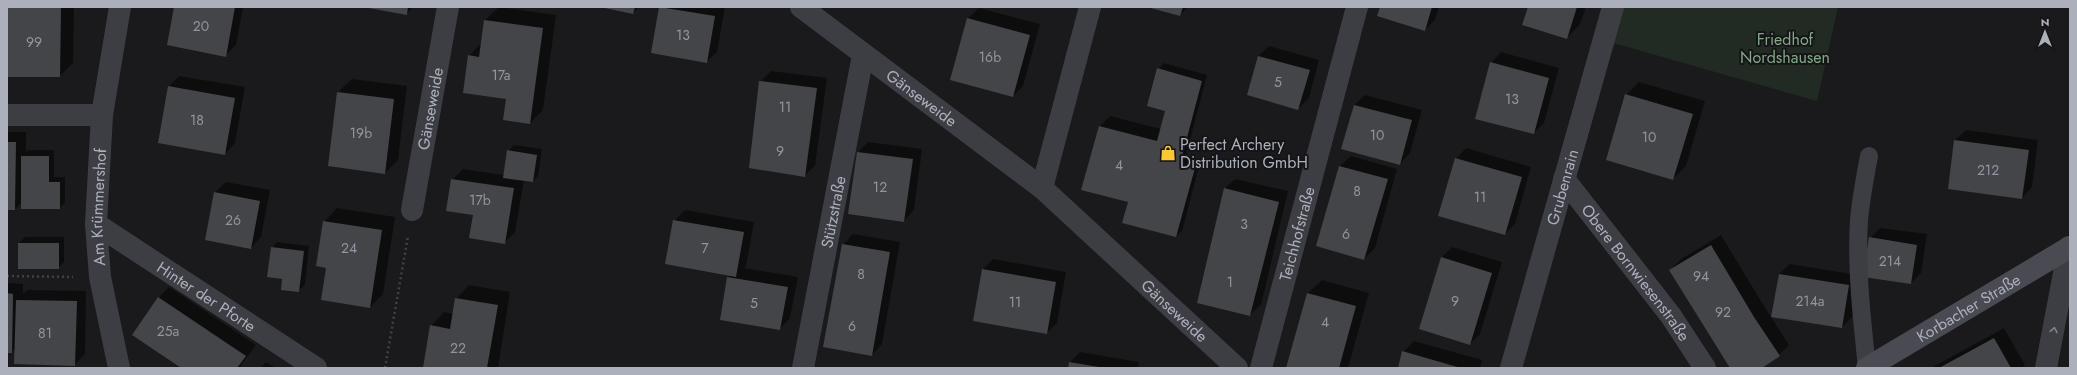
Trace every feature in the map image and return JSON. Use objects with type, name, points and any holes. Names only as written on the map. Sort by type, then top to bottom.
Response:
[{"type":"street","name":"Am Krümmershof","points":[[119,368],[100,277],[96,224],[102,115],[120,7]]},
{"type":"street","name":"Gänseweide","points":[[412,210],[448,7]]},
{"type":"street","name":"Gänseweide","points":[[801,7],[1042,188],[1237,368]]},
{"type":"street","points":[[1042,188],[1090,7]]},
{"type":"street","name":"Teichhofstraße","points":[[1261,368],[1357,7]]},
{"type":"street","name":"Grubenrain","points":[[1511,368],[1613,7]]},
{"type":"street","name":"Stützstraße","points":[[803,368],[863,55]]},
{"type":"street","points":[[7,115],[102,115]]},
{"type":"street","name":"Obere Bornwiesenstraße","points":[[1564,179],[1671,316],[1705,368]]},
{"type":"street","name":"Hinter der Pforte","points":[[96,224],[316,368]]},
{"type":"street","points":[[2046,368],[2070,247]]},
{"type":"street","name":"Korbacher Straße","points":[[1867,368],[2070,247]]},
{"type":"lane","points":[[1867,368],[1860,282],[1859,234],[1864,184],[1869,156]]},
{"type":"path","points":[[385,368],[412,210]]},
{"type":"path","points":[[7,276],[100,277]]},
{"type":"green space","name":"Friedhof Nordshausen","points":[[1613,7],[1838,7],[1817,101],[1603,40]]},
{"type":"building","points":[[7,7],[61,7],[60,77],[7,77]]},
{"type":"building","points":[[174,7],[235,7],[226,57],[167,45]]},
{"type":"building","points":[[363,7],[408,7],[407,15]]},
{"type":"building","points":[[600,7],[635,7],[633,14]]},
{"type":"building","points":[[659,7],[715,16],[707,63],[651,53]]},
{"type":"building","points":[[1147,7],[1183,7],[1180,16]]},
{"type":"building","points":[[1380,7],[1432,7],[1425,31],[1377,16]]},
{"type":"building","points":[[1528,7],[1577,7],[1567,39],[1522,25]]},
{"type":"building","points":[[967,18],[1030,35],[1013,97],[950,80]]},
{"type":"building","points":[[484,20],[543,28],[530,124],[503,120],[506,99],[463,93],[468,55],[479,57]]},
{"type":"building","points":[[1258,56],[1310,70],[1298,110],[1247,95]]},
{"type":"building","points":[[1490,62],[1549,78],[1534,134],[1475,119]]},
{"type":"building","name":"Perfect Archery Distribution GmbH","points":[[1157,68],[1202,81],[1180,164],[1195,168],[1176,237],[1122,223],[1128,202],[1081,190],[1099,126],[1157,141],[1165,111],[1147,106]]},
{"type":"building","points":[[759,81],[817,88],[805,177],[749,168]]},
{"type":"building","points":[[168,86],[235,98],[225,155],[158,143]]},
{"type":"building","points":[[337,92],[394,99],[385,174],[328,166]]},
{"type":"building","points":[[1625,94],[1693,114],[1673,180],[1606,160]]},
{"type":"building","points":[[1354,105],[1412,120],[1400,165],[1341,149]]},
{"type":"building","points":[[1954,140],[2029,150],[2022,199],[1948,189]]},
{"type":"building","points":[[7,142],[16,142],[15,210],[7,210]]},
{"type":"building","points":[[507,150],[537,155],[533,182],[503,178]]},
{"type":"building","points":[[857,152],[913,159],[904,222],[848,214]]},
{"type":"building","points":[[21,156],[49,156],[49,182],[60,182],[60,209],[21,209]]},
{"type":"building","points":[[1455,158],[1522,177],[1505,235],[1438,216]]},
{"type":"building","points":[[1339,166],[1388,179],[1364,260],[1316,246]]},
{"type":"building","points":[[451,179],[514,188],[505,244],[469,238],[473,215],[446,211]]},
{"type":"building","points":[[1224,188],[1279,202],[1250,316],[1197,303]]},
{"type":"building","points":[[214,192],[260,201],[251,249],[205,240]]},
{"type":"building","points":[[673,220],[744,232],[736,277],[665,264]]},
{"type":"building","points":[[323,221],[382,230],[370,308],[321,300],[326,268],[316,266]]},
{"type":"building","points":[[1869,237],[1917,245],[1911,284],[1863,277]]},
{"type":"building","points":[[18,243],[59,243],[59,269],[18,269]]},
{"type":"building","points":[[842,244],[890,252],[872,356],[823,347]]},
{"type":"building","points":[[1711,245],[1754,317],[1780,356],[1762,368],[1730,368],[1669,270]]},
{"type":"building","points":[[271,247],[304,251],[299,292],[281,290],[282,279],[267,277]]},
{"type":"building","points":[[1441,257],[1492,273],[1470,345],[1419,329]]},
{"type":"building","points":[[982,269],[1056,282],[1047,334],[973,321]]},
{"type":"building","points":[[1779,274],[1849,285],[1842,328],[1771,317]]},
{"type":"building","points":[[727,277],[788,287],[780,330],[720,320]]},
{"type":"building","points":[[7,293],[13,294],[12,353],[7,353]]},
{"type":"building","points":[[1307,293],[1356,306],[1339,368],[1286,368]]},
{"type":"building","points":[[158,297],[246,356],[237,368],[181,368],[132,335]]},
{"type":"building","points":[[455,298],[498,305],[487,368],[423,368],[430,325],[450,329]]},
{"type":"building","points":[[16,300],[77,301],[75,366],[14,364]]},
{"type":"building","points":[[1994,338],[2011,368],[1939,368]]},
{"type":"building","points":[[1402,351],[1461,368],[1398,368]]},
{"type":"building","points":[[1069,362],[1099,367],[1099,368],[1068,368]]},
{"type":"place","name":"Perfect Archery Distribution GmbH","points":[[1168,153]]}]
